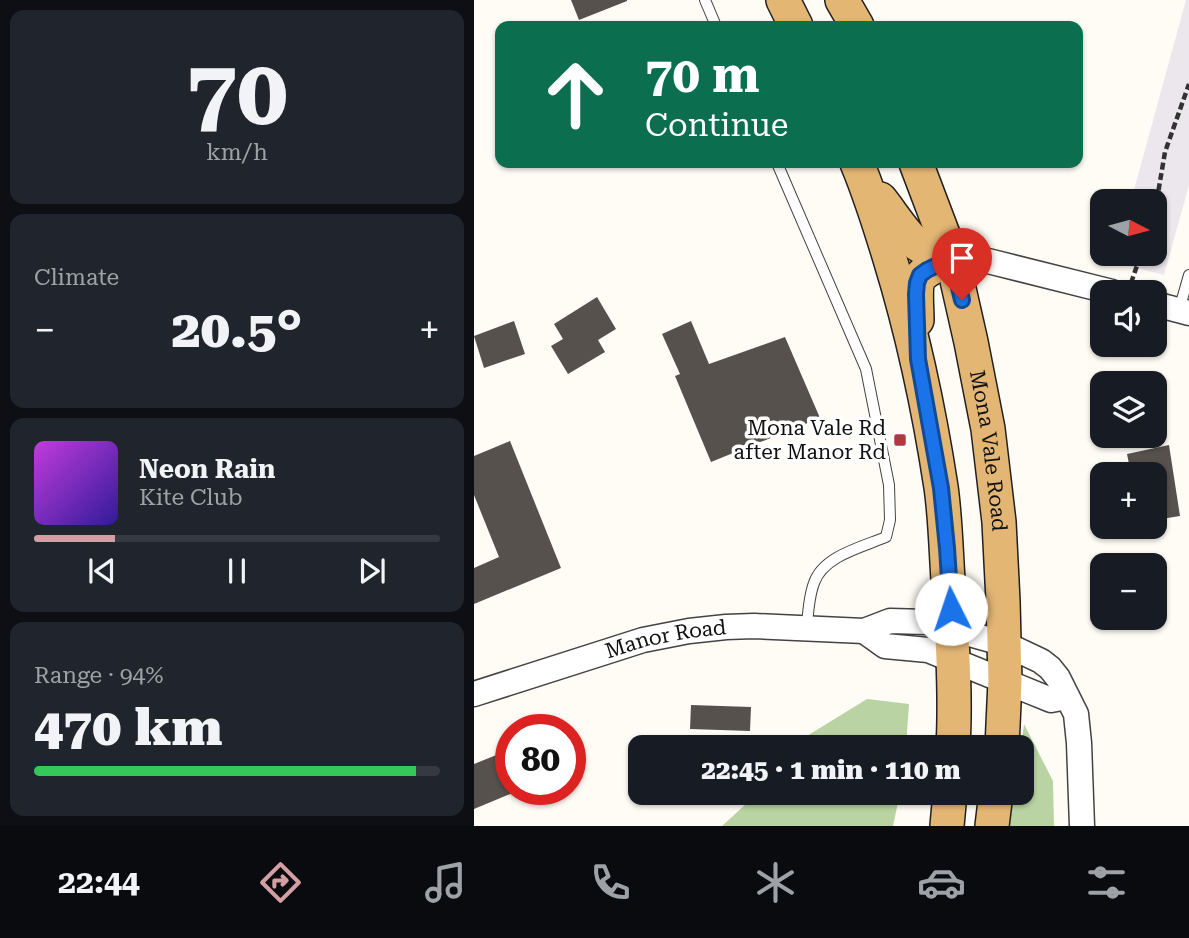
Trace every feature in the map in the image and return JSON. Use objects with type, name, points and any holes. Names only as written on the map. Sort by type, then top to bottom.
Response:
[{"type":"highway","points":[[783,0],[794,21]]},
{"type":"highway","points":[[842,0],[854,21]]},
{"type":"highway","name":"Mona Vale Road","points":[[918,168],[952,258],[988,429],[999,522],[1005,644],[1003,735]]},
{"type":"highway","points":[[861,172],[907,236],[920,246],[952,258]]},
{"type":"highway","points":[[861,172],[900,292],[918,359],[941,488],[953,644],[954,735]]},
{"type":"highway","points":[[918,359],[917,283],[920,275],[927,270],[952,258]]},
{"type":"highway","points":[[947,826],[949,805]]},
{"type":"highway","points":[[991,826],[994,805]]},
{"type":"street","points":[[952,258],[988,261],[1090,286]]},
{"type":"street","points":[[1167,307],[1184,312]]},
{"type":"street","name":"Manor Road","points":[[474,694],[643,640],[726,627],[807,627],[864,631],[885,646],[928,650],[953,644]]},
{"type":"street","points":[[953,644],[1005,644],[1050,668],[1058,678],[1076,714],[1082,826]]},
{"type":"street","points":[[953,644],[1005,681],[1051,700],[1067,697]]},
{"type":"lane","points":[[705,0],[714,21]]},
{"type":"lane","points":[[779,168],[866,369],[889,485],[890,520],[886,537],[842,555],[819,572],[810,594],[807,627]]},
{"type":"lane","points":[[1184,312],[1189,275]]},
{"type":"path","points":[[1159,189],[1165,152],[1189,84]]},
{"type":"shaded area","points":[[1186,0],[1189,0],[1189,185],[1167,264],[1167,189],[1134,189]]},
{"type":"shaded area","points":[[1129,266],[1166,266],[1164,275]]},
{"type":"green space","points":[[867,699],[909,704],[907,735],[808,735]]},
{"type":"green space","points":[[1024,724],[1030,735],[1023,735]]},
{"type":"green space","points":[[1034,744],[1053,781],[1054,826],[1008,826],[1011,805],[1034,805]]},
{"type":"green space","points":[[745,805],[897,805],[893,826],[722,826]]},
{"type":"building","points":[[571,0],[627,0],[627,1],[579,20]]},
{"type":"building","points":[[597,297],[616,329],[598,340],[605,352],[568,374],[551,346],[563,339],[554,324]]},
{"type":"building","points":[[514,321],[525,354],[484,368],[474,336]]},
{"type":"building","points":[[691,321],[709,364],[785,337],[820,418],[711,462],[675,376],[680,374],[662,334]]},
{"type":"building","points":[[510,441],[561,568],[474,604],[474,568],[499,557],[474,495],[474,456]]},
{"type":"building","points":[[1167,445],[1180,516],[1167,518],[1167,462],[1129,462],[1127,454],[1167,448]]},
{"type":"building","points":[[691,705],[751,707],[750,731],[690,729]]},
{"type":"building","points":[[495,755],[495,800],[474,809],[474,764]]},
{"type":"place","name":"Mona Vale Rd after Manor Rd","points":[[900,440]]},
{"type":"route","points":[[951,609],[941,488],[918,359],[916,294],[920,275],[952,258],[962,300]]}]
